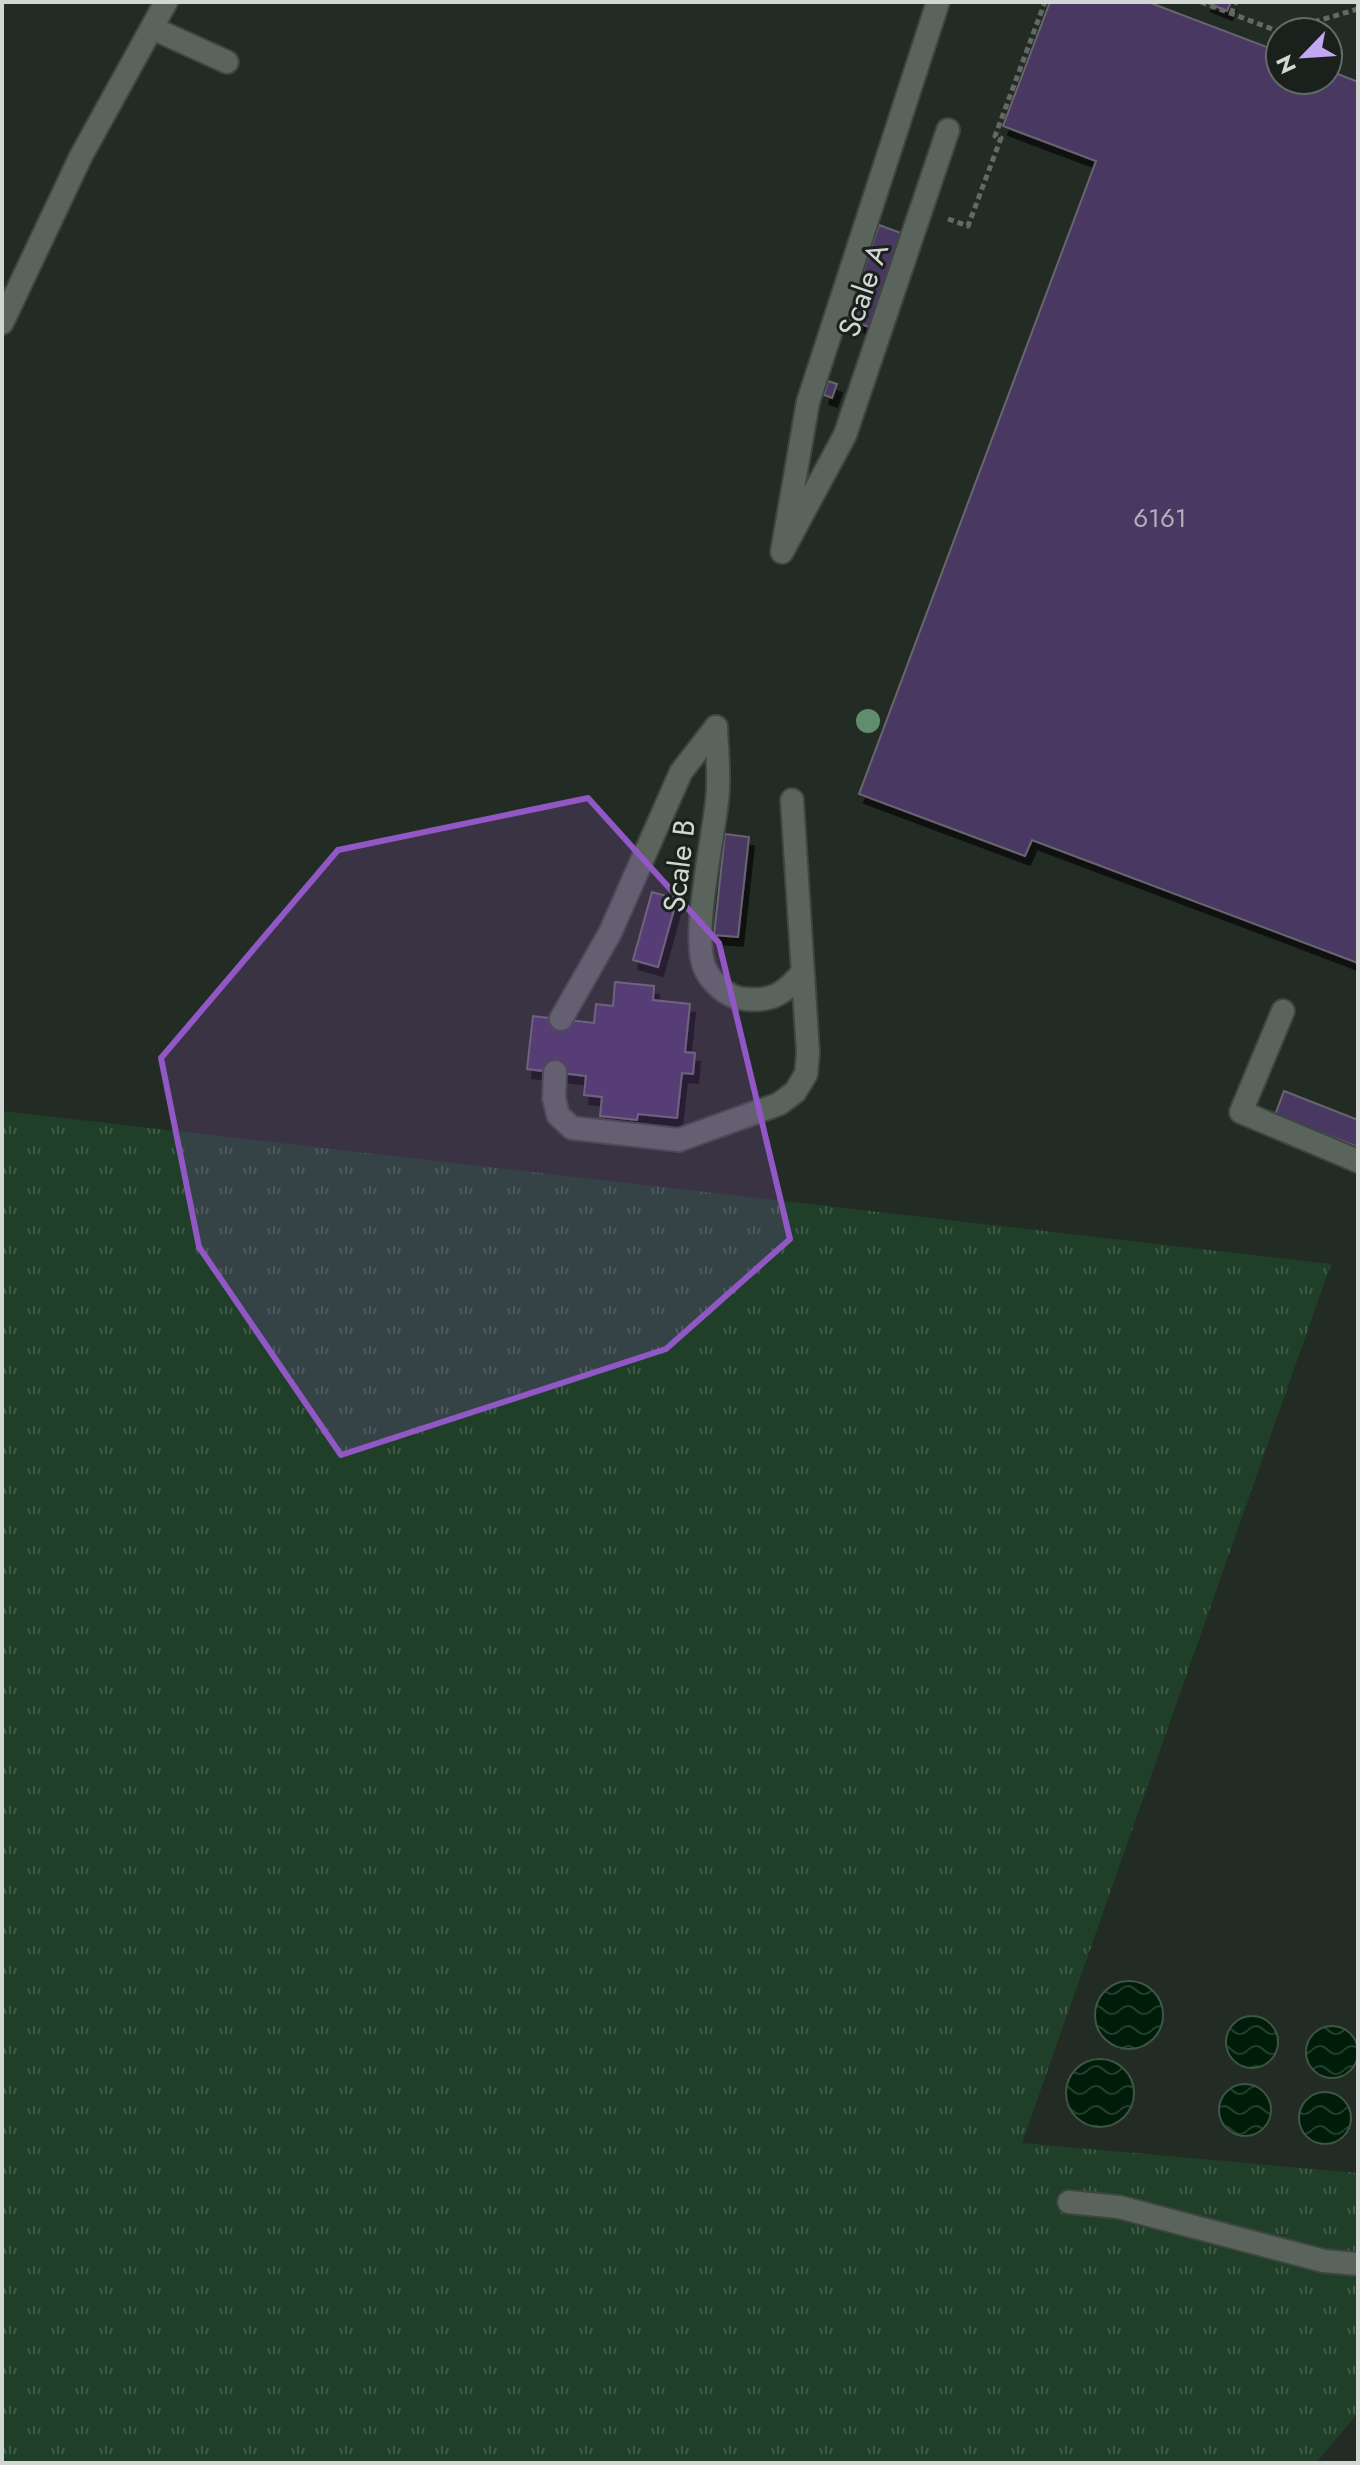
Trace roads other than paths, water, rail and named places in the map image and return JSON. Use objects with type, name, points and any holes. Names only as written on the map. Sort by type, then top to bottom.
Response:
[{"type":"street","points":[[2,323],[81,156],[166,2]]},
{"type":"street","name":"Scale A","points":[[938,2],[808,402],[782,552],[845,435],[948,130]]},
{"type":"street","points":[[152,28],[227,62]]},
{"type":"street","name":"Scale B","points":[[561,1019],[610,933],[681,772],[716,727],[718,797],[700,942],[704,966],[718,986],[739,999],[763,1001],[786,992],[802,973]]},
{"type":"street","points":[[555,1072],[554,1098],[558,1115],[572,1128],[679,1140],[779,1104],[795,1092],[806,1074],[808,1053],[792,800]]},
{"type":"street","points":[[1283,1011],[1241,1112],[1358,1161]]},
{"type":"street","points":[[1069,2202],[1119,2207],[1324,2261],[1358,2264]]},
{"type":"water","points":[[1129,1981],[1153,1991],[1163,2015],[1153,2039],[1129,2049],[1105,2039],[1095,2015],[1105,1991]]},
{"type":"water","points":[[1252,2016],[1270,2024],[1278,2042],[1270,2060],[1252,2068],[1234,2060],[1226,2042],[1234,2024]]},
{"type":"water","points":[[1332,2026],[1350,2034],[1358,2052],[1350,2070],[1332,2078],[1314,2070],[1306,2052],[1314,2034]]},
{"type":"water","points":[[1100,2059],[1124,2069],[1134,2093],[1124,2117],[1100,2127],[1076,2117],[1066,2093],[1076,2069]]},
{"type":"water","points":[[1245,2084],[1264,2091],[1271,2110],[1264,2129],[1245,2136],[1226,2129],[1219,2110],[1226,2091]]},
{"type":"water","points":[[1325,2092],[1343,2100],[1351,2118],[1343,2136],[1325,2144],[1307,2136],[1299,2118],[1307,2100]]}]
